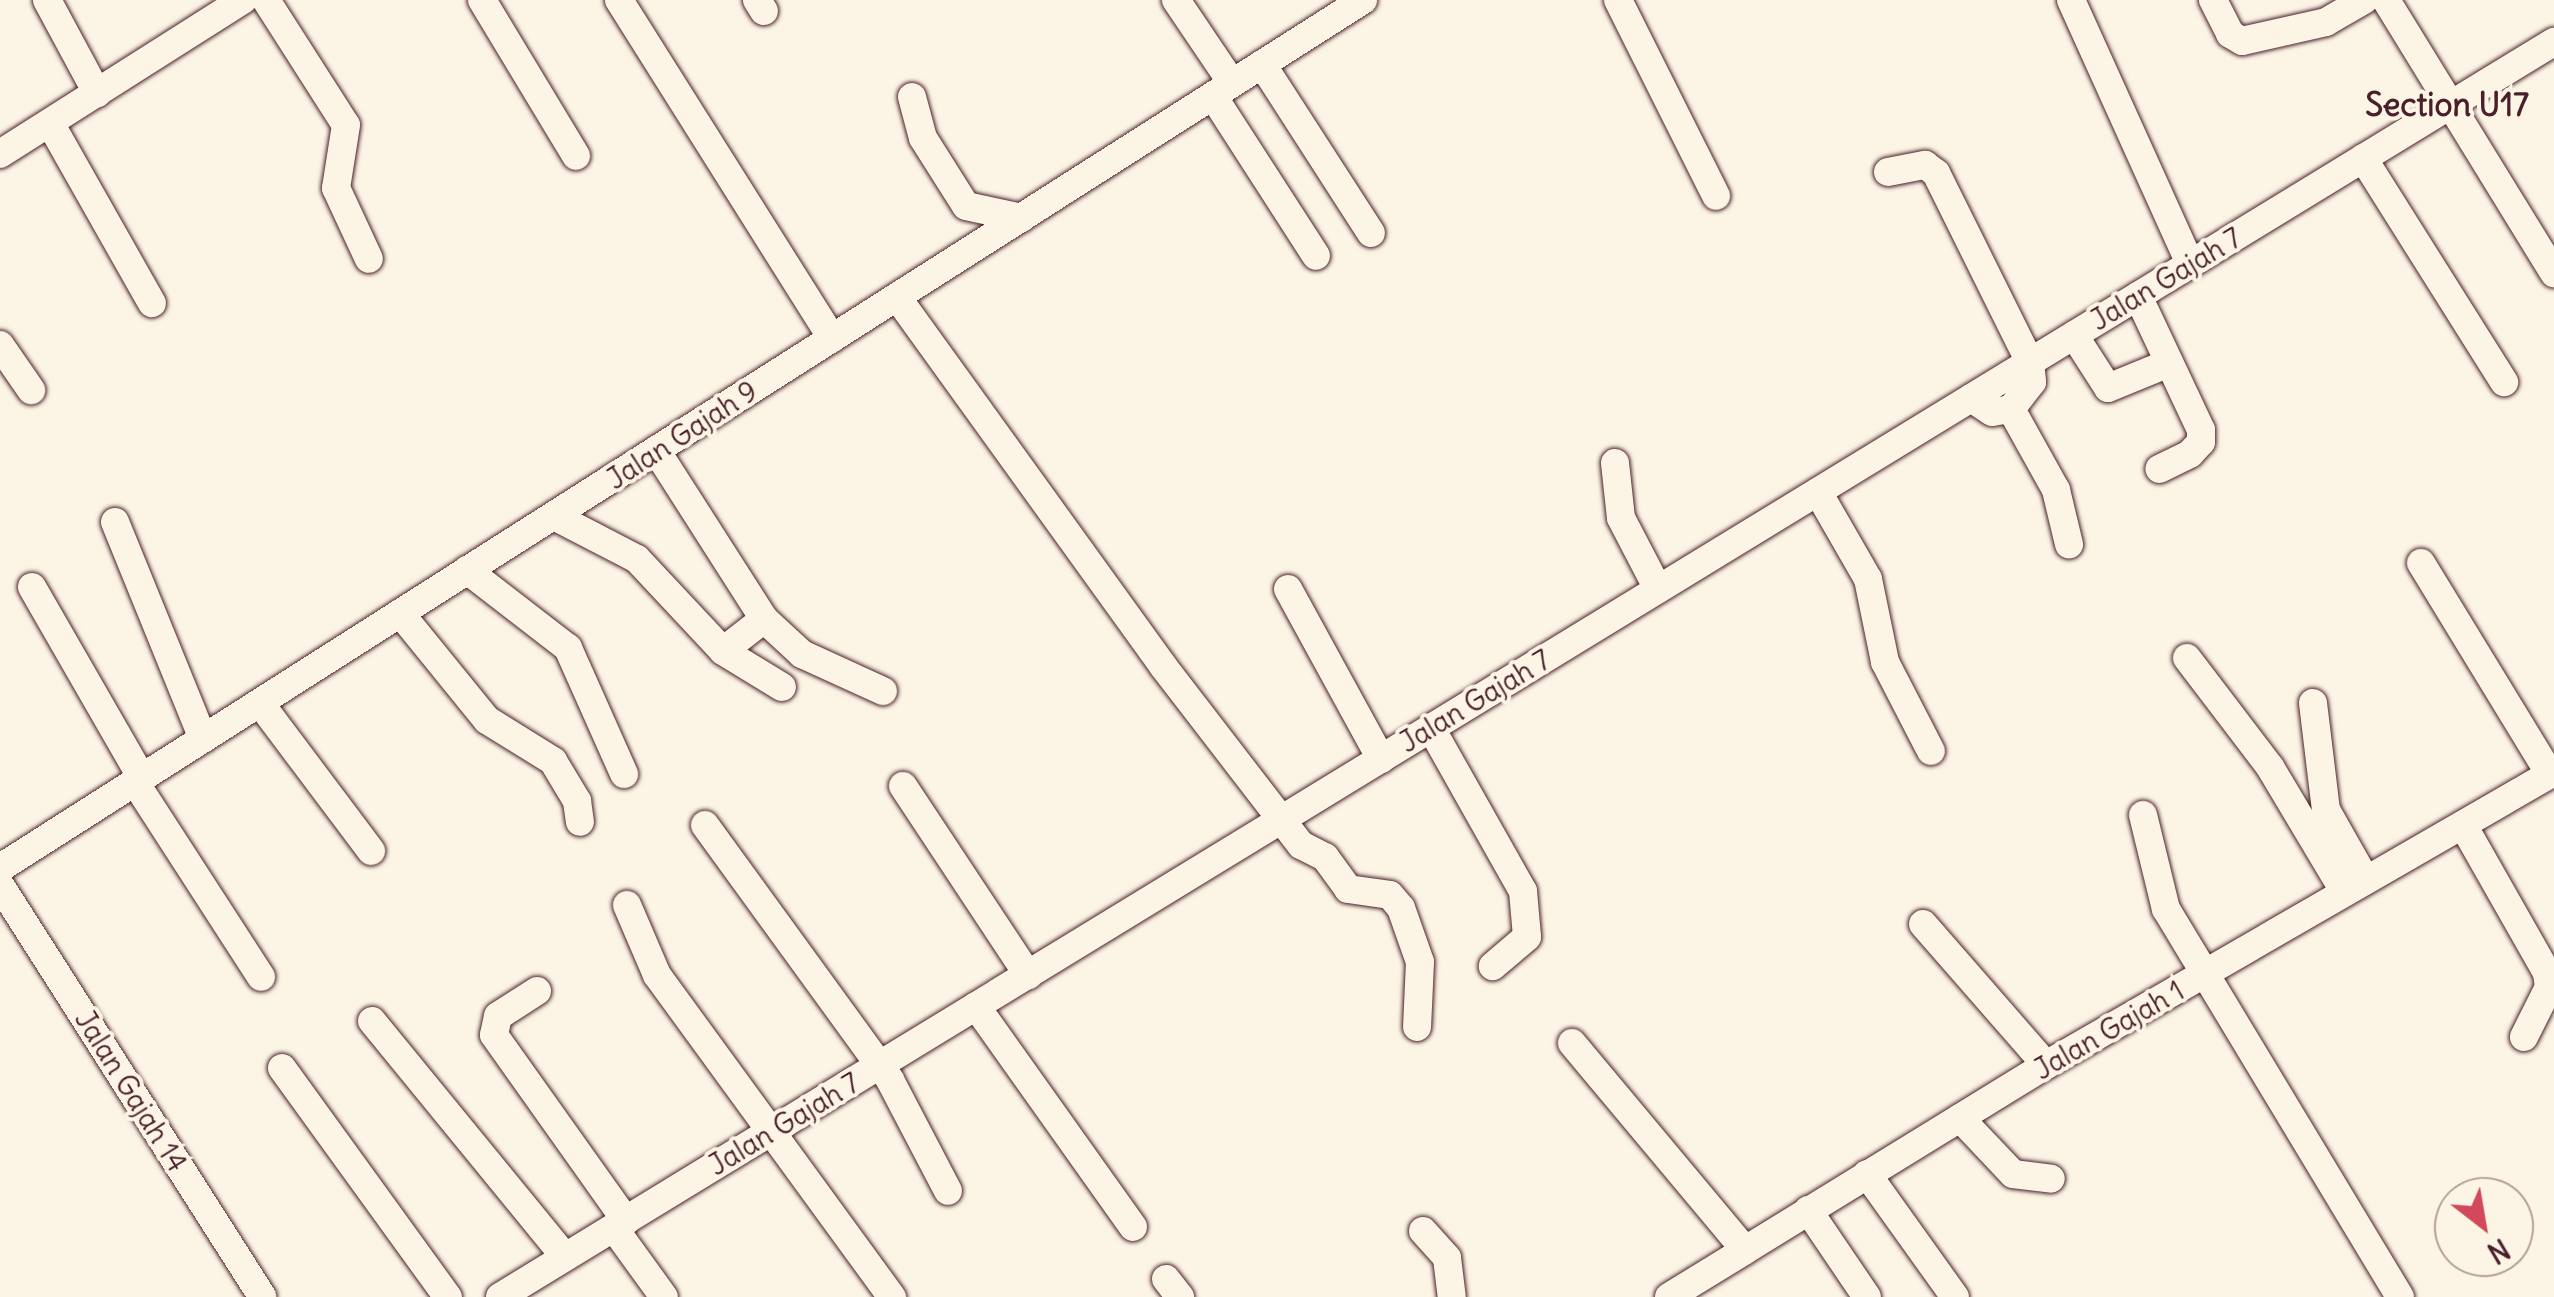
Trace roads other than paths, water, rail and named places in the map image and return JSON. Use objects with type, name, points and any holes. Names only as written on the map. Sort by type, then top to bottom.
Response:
[{"type":"street","points":[[46,0],[97,93]]},
{"type":"street","points":[[0,154],[243,0]]},
{"type":"street","points":[[266,0],[346,124],[336,188],[369,258]]},
{"type":"street","points":[[482,0],[576,156]]},
{"type":"street","points":[[618,0],[832,338]]},
{"type":"street","points":[[1176,0],[1316,256]]},
{"type":"street","name":"Jalan Gajah 9","points":[[0,868],[1363,0]]},
{"type":"street","points":[[1618,0],[1716,196]]},
{"type":"street","points":[[2071,0],[2190,264]]},
{"type":"street","points":[[2213,0],[2230,34],[2242,41],[2326,22],[2364,0]]},
{"type":"street","points":[[2386,0],[2554,272]]},
{"type":"street","name":"Jalan Gajah 7","points":[[500,1297],[2554,42]]},
{"type":"street","points":[[1262,64],[1371,232]]},
{"type":"street","points":[[912,97],[923,138],[966,206],[1022,218]]},
{"type":"street","points":[[50,123],[152,303]]},
{"type":"street","points":[[2363,158],[2504,382]]},
{"type":"street","points":[[1888,172],[1926,165],[1936,173],[2030,362],[2032,382],[2011,409],[1992,412],[1972,398]]},
{"type":"street","points":[[897,296],[1163,666],[1286,817],[1304,848],[1328,860],[1348,889],[1390,895],[1401,908],[1420,962],[1417,1027]]},
{"type":"street","points":[[2138,296],[2201,442],[2159,469]]},
{"type":"street","points":[[2074,336],[2108,388],[2169,363]]},
{"type":"street","points":[[0,345],[31,390]]},
{"type":"street","points":[[2011,409],[2056,490],[2068,544]]},
{"type":"street","points":[[656,450],[764,619],[802,654],[883,691]]},
{"type":"street","points":[[1615,463],[1621,518],[1658,590]]},
{"type":"street","points":[[1818,492],[1868,579],[1885,662],[1931,752]]},
{"type":"street","points":[[556,517],[637,559],[723,651],[782,687]]},
{"type":"street","points":[[115,522],[203,739]]},
{"type":"street","points":[[2421,563],[2552,773]]},
{"type":"street","points":[[467,570],[568,648],[624,774]]},
{"type":"street","points":[[32,587],[138,780],[261,976]]},
{"type":"street","points":[[1288,588],[1381,759]]},
{"type":"street","points":[[400,613],[487,720],[553,761],[577,801],[580,822]]},
{"type":"street","points":[[723,651],[764,619]]},
{"type":"street","points":[[2187,658],[2355,885]]},
{"type":"street","points":[[260,702],[371,851]]},
{"type":"street","points":[[2313,703],[2326,810],[2355,885]]},
{"type":"street","points":[[1431,728],[1523,891],[1527,938],[1493,966]]},
{"type":"street","name":"Jalan Gajah 1","points":[[1669,1297],[2046,1065],[2552,773]]},
{"type":"street","points":[[903,786],[1028,974]]},
{"type":"street","points":[[2143,815],[2159,893],[2400,1297]]},
{"type":"street","points":[[705,825],[877,1067],[948,1191]]},
{"type":"street","points":[[2463,825],[2547,972],[2549,987],[2524,1038]]},
{"type":"street","name":"Jalan Gajah 14","points":[[0,885],[262,1297]]},
{"type":"street","points":[[627,905],[656,974],[892,1297]]},
{"type":"street","points":[[1923,924],[2046,1065]]},
{"type":"street","points":[[538,991],[498,1016],[494,1034],[664,1297]]},
{"type":"street","points":[[976,1006],[1132,1227]]},
{"type":"street","points":[[372,1021],[565,1257]]},
{"type":"street","points":[[1572,1043],[1745,1250]]},
{"type":"street","points":[[282,1068],[448,1297]]},
{"type":"street","points":[[1960,1118],[2012,1174],[2051,1179]]},
{"type":"street","points":[[1867,1174],[1954,1297]]},
{"type":"street","points":[[1808,1210],[1867,1297]]},
{"type":"street","points":[[1424,1231],[1447,1258],[1455,1277],[1452,1297]]},
{"type":"district","name":"Section U17","points":[[2447,105]]}]
